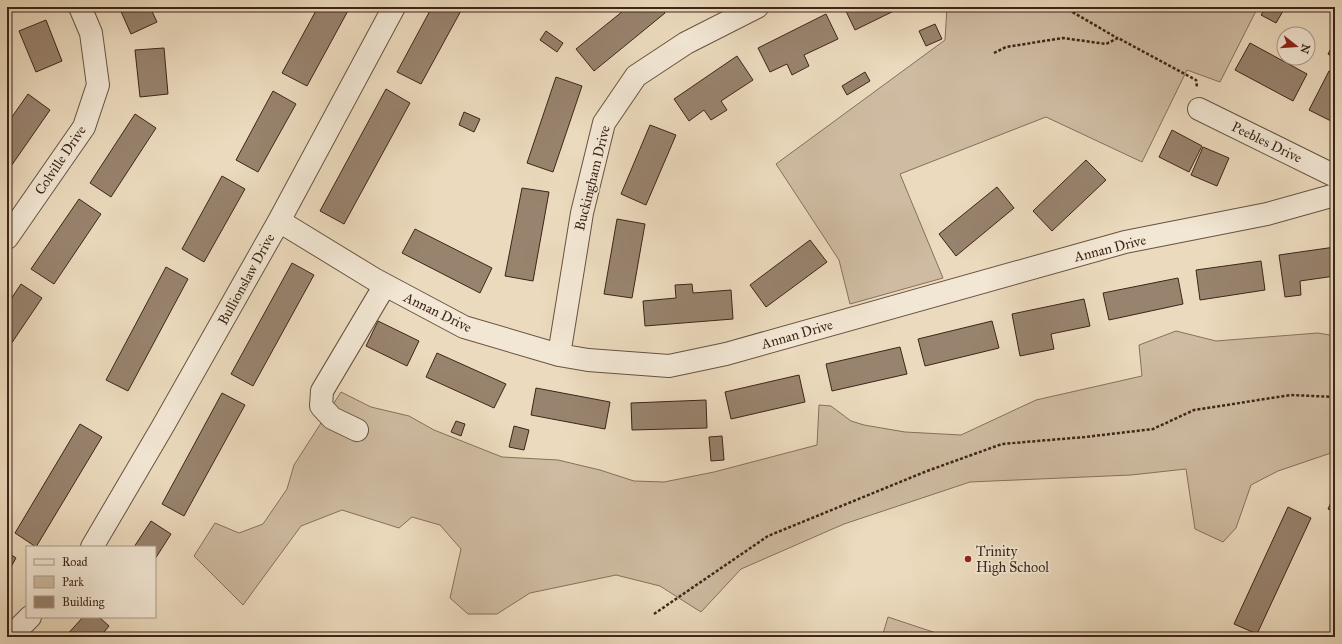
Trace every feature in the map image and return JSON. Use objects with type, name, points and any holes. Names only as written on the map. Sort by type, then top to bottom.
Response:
[{"type":"street","name":"Colville Drive","points":[[7,238],[84,127],[98,85],[91,33],[80,7]]},
{"type":"street","name":"Bullionslaw Drive","points":[[93,546],[163,426],[279,221],[394,7]]},
{"type":"street","name":"Buckingham Drive","points":[[558,355],[582,213],[604,123],[636,76],[686,43],[757,7]]},
{"type":"street","name":"Peebles Drive","points":[[1199,109],[1335,176]]},
{"type":"street","name":"Annan Drive","points":[[279,221],[385,285],[464,327],[558,355],[588,360],[669,366],[726,354],[1126,242],[1267,214],[1335,195]]},
{"type":"street","points":[[357,430],[332,418],[321,406],[322,391],[385,285]]},
{"type":"street","points":[[10,637],[29,618]]},
{"type":"path","points":[[1064,7],[1196,80],[1199,109]]},
{"type":"path","points":[[994,53],[1006,47],[1063,38],[1106,44],[1118,38]]},
{"type":"path","points":[[654,614],[768,536],[927,471],[1002,444],[1085,437],[1153,429],[1194,410],[1291,395],[1335,397]]},
{"type":"green space","points":[[947,7],[1258,7],[1220,82],[1187,70],[1142,162],[1046,117],[900,174],[943,278],[850,304],[839,260],[776,164],[945,40]]},
{"type":"green space","points":[[1176,331],[1216,341],[1318,333],[1335,336],[1335,453],[1331,453],[1278,471],[1251,485],[1236,528],[1223,542],[1195,529],[1186,469],[1131,475],[970,482],[844,524],[741,569],[701,612],[660,586],[616,575],[530,593],[497,614],[468,614],[450,598],[461,549],[440,525],[412,517],[399,528],[342,510],[301,526],[243,605],[194,556],[215,523],[239,533],[263,524],[287,489],[294,465],[341,392],[371,407],[409,416],[434,430],[502,457],[558,460],[600,470],[634,481],[664,482],[714,472],[817,445],[819,405],[831,406],[851,421],[864,425],[905,432],[961,435],[1036,400],[1142,376],[1139,345]]},
{"type":"green space","points":[[888,617],[948,637],[882,637]]},
{"type":"building","points":[[119,7],[150,7],[157,22],[131,34]]},
{"type":"building","points":[[318,7],[350,7],[307,86],[282,73]]},
{"type":"building","points":[[432,7],[463,7],[421,84],[397,72]]},
{"type":"building","points":[[628,7],[660,7],[665,13],[594,71],[576,49]]},
{"type":"building","points":[[844,7],[902,7],[855,30]]},
{"type":"building","points":[[1266,7],[1276,7],[1283,11],[1276,23],[1261,15]]},
{"type":"building","points":[[826,14],[838,39],[804,55],[809,66],[792,75],[787,64],[770,72],[758,48]]},
{"type":"building","points":[[46,20],[62,61],[36,72],[19,31]]},
{"type":"building","points":[[935,24],[942,39],[926,46],[919,31]]},
{"type":"building","points":[[546,31],[563,43],[557,52],[540,40]]},
{"type":"building","points":[[1335,41],[1335,58],[1328,54]]},
{"type":"building","points":[[1250,43],[1276,57],[1276,66],[1292,66],[1307,74],[1293,101],[1235,70]]},
{"type":"building","points":[[164,48],[168,94],[140,97],[135,50]]},
{"type":"building","points":[[737,56],[753,80],[721,101],[727,110],[711,120],[704,110],[689,121],[674,99]]},
{"type":"building","points":[[1329,71],[1335,74],[1335,123],[1309,110]]},
{"type":"building","points":[[865,72],[870,81],[847,95],[842,86]]},
{"type":"building","points":[[556,77],[582,86],[553,172],[527,163]]},
{"type":"building","points":[[386,89],[410,103],[344,224],[320,211]]},
{"type":"building","points":[[273,91],[296,104],[258,172],[236,160]]},
{"type":"building","points":[[28,94],[50,110],[7,172],[7,124]]},
{"type":"building","points":[[464,112],[480,119],[474,132],[459,125]]},
{"type":"building","points":[[135,114],[156,128],[111,197],[90,183]]},
{"type":"building","points":[[650,125],[676,135],[646,205],[621,194]]},
{"type":"building","points":[[1172,130],[1202,146],[1189,172],[1159,157]]},
{"type":"building","points":[[1203,147],[1229,158],[1217,186],[1191,175]]},
{"type":"building","points":[[1086,160],[1106,180],[1052,231],[1033,211]]},
{"type":"building","points":[[222,176],[245,189],[204,262],[182,249]]},
{"type":"building","points":[[997,187],[1014,208],[956,256],[939,234]]},
{"type":"building","points":[[522,188],[549,192],[533,281],[505,276]]},
{"type":"building","points":[[79,199],[101,214],[54,284],[31,269]]},
{"type":"building","points":[[617,219],[645,224],[632,298],[604,294]]},
{"type":"building","points":[[415,229],[492,268],[480,293],[402,253]]},
{"type":"building","points":[[810,240],[827,262],[766,307],[750,285]]},
{"type":"building","points":[[1335,247],[1335,276],[1300,281],[1301,295],[1285,297],[1279,255]]},
{"type":"building","points":[[1261,261],[1265,290],[1200,300],[1196,270]]},
{"type":"building","points":[[292,263],[314,275],[253,386],[231,374]]},
{"type":"building","points":[[166,267],[188,279],[128,391],[106,380]]},
{"type":"building","points":[[1178,278],[1183,304],[1109,320],[1103,293]]},
{"type":"building","points":[[21,284],[42,298],[7,350],[7,305]]},
{"type":"building","points":[[692,284],[693,293],[731,290],[733,319],[645,326],[643,301],[676,298],[675,285]]},
{"type":"building","points":[[1084,299],[1090,326],[1051,334],[1054,349],[1020,356],[1012,314]]},
{"type":"building","points":[[378,321],[419,341],[407,366],[366,346]]},
{"type":"building","points":[[992,321],[999,348],[925,366],[918,339]]},
{"type":"building","points":[[900,347],[907,374],[832,391],[826,364]]},
{"type":"building","points":[[437,353],[506,384],[494,408],[426,377]]},
{"type":"building","points":[[799,375],[805,402],[731,419],[725,392]]},
{"type":"building","points":[[536,388],[610,402],[605,429],[531,415]]},
{"type":"building","points":[[222,393],[245,405],[184,516],[162,504]]},
{"type":"building","points":[[706,400],[707,428],[632,430],[631,403]]},
{"type":"building","points":[[456,421],[465,424],[461,436],[451,432]]},
{"type":"building","points":[[80,424],[102,437],[37,546],[15,533]]},
{"type":"building","points":[[514,426],[529,430],[524,450],[509,447]]},
{"type":"building","points":[[722,436],[724,460],[711,461],[709,437]]},
{"type":"building","points":[[1335,494],[1335,512],[1328,509]]},
{"type":"building","points":[[1288,507],[1311,518],[1257,634],[1234,624]]},
{"type":"building","points":[[151,521],[171,534],[156,557],[156,546],[135,546]]},
{"type":"building","points":[[7,552],[16,558],[7,574]]},
{"type":"building","points":[[82,618],[100,618],[109,626],[100,637],[65,637]]},
{"type":"place","name":"Trinity High School","points":[[968,559]]}]
